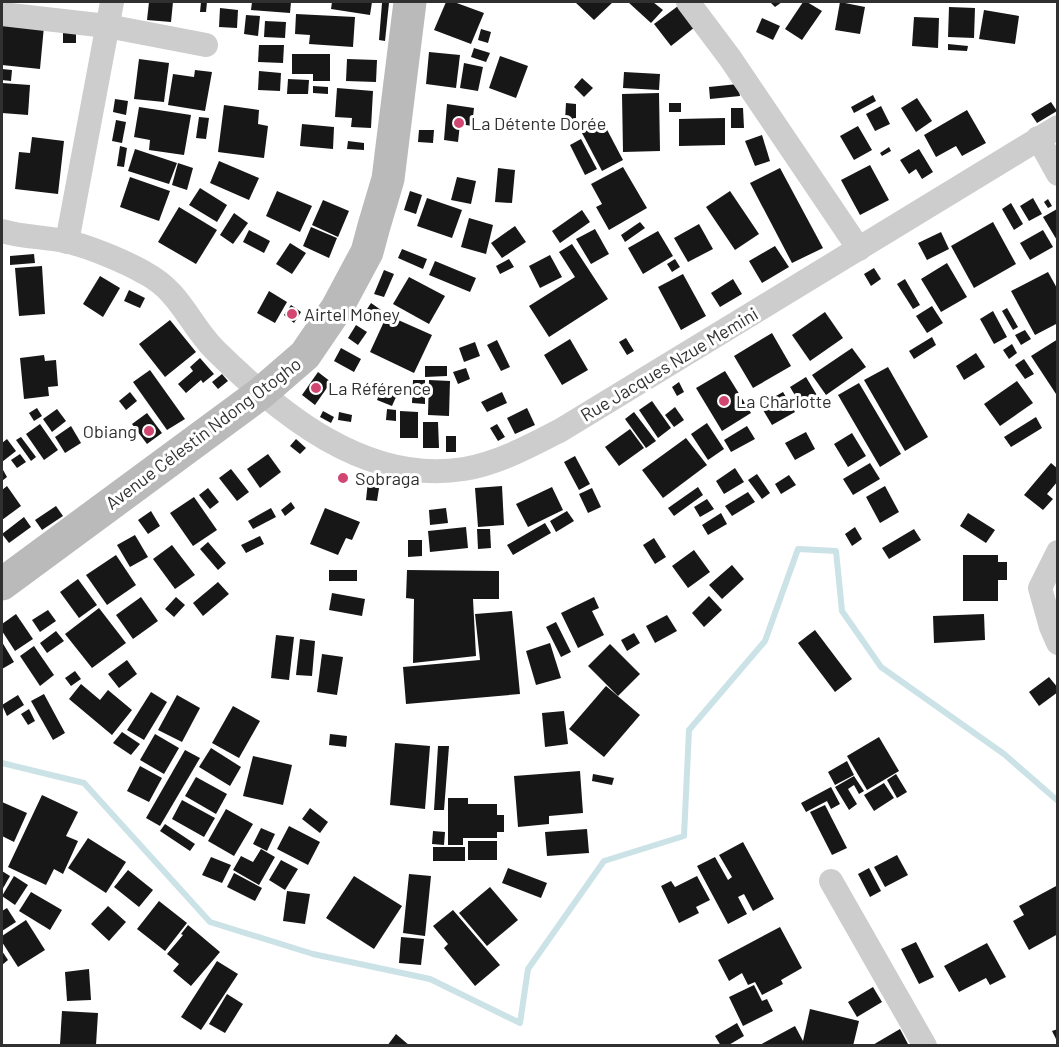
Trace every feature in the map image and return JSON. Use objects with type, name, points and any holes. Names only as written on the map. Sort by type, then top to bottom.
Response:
[{"type":"main road","name":"Avenue Célestin Ndong Otogho","points":[[2,584],[261,393],[305,354],[337,308],[367,252],[388,179],[410,2]]},
{"type":"street","points":[[67,242],[112,2]]},
{"type":"street","points":[[688,2],[730,58],[860,249]]},
{"type":"street","points":[[2,14],[107,26],[206,45]]},
{"type":"street","points":[[1048,133],[1058,174]]},
{"type":"street","name":"Rue Jacques Nzue Memini","points":[[2,231],[67,242],[146,273],[178,298],[213,347],[261,393],[320,435],[373,461],[402,469],[434,472],[465,469],[493,461],[525,449],[561,430],[1048,133]]},
{"type":"street","points":[[1058,552],[1040,588],[1051,627],[1058,642]]},
{"type":"street","points":[[831,881],[925,1046]]},
{"type":"building","points":[[149,2],[173,2],[171,22],[147,20]]},
{"type":"building","points":[[201,2],[207,2],[206,12],[200,12]]},
{"type":"building","points":[[252,2],[291,2],[290,13],[251,10]]},
{"type":"building","points":[[332,2],[372,2],[370,15],[331,9]]},
{"type":"building","points":[[446,2],[454,2],[484,13],[471,44],[434,30]]},
{"type":"building","points":[[575,2],[613,2],[594,20]]},
{"type":"building","points":[[628,2],[653,2],[663,10],[651,23]]},
{"type":"building","points":[[770,2],[782,2],[775,7]]},
{"type":"building","points":[[803,2],[822,11],[802,40],[785,29]]},
{"type":"building","points":[[840,2],[865,7],[860,34],[835,30]]},
{"type":"building","points":[[382,3],[389,3],[385,41],[379,40]]},
{"type":"building","points":[[678,6],[695,27],[671,46],[654,24]]},
{"type":"building","points":[[949,7],[975,8],[974,38],[948,37]]},
{"type":"building","points":[[220,8],[238,10],[237,28],[219,27]]},
{"type":"building","points":[[984,10],[1019,16],[1015,44],[979,39]]},
{"type":"building","points":[[296,14],[355,17],[353,47],[309,44],[310,35],[295,34]]},
{"type":"building","points":[[246,15],[260,16],[258,36],[244,34]]},
{"type":"building","points":[[914,17],[939,18],[938,48],[912,46]]},
{"type":"building","points":[[762,18],[780,26],[773,40],[756,32]]},
{"type":"building","points":[[265,21],[286,22],[285,38],[264,37]]},
{"type":"building","points":[[2,22],[44,26],[40,69],[2,65]]},
{"type":"building","points":[[481,29],[491,32],[488,43],[478,40]]},
{"type":"building","points":[[63,32],[76,32],[76,43],[63,43]]},
{"type":"building","points":[[948,44],[968,46],[967,51],[948,50]]},
{"type":"building","points":[[259,45],[284,45],[283,63],[258,62]]},
{"type":"building","points":[[474,48],[490,53],[486,62],[471,57]]},
{"type":"building","points":[[429,52],[460,55],[456,88],[426,84]]},
{"type":"building","points":[[292,54],[330,54],[330,81],[313,81],[313,74],[292,74]]},
{"type":"building","points":[[500,56],[528,66],[516,98],[489,88]]},
{"type":"building","points":[[139,59],[169,63],[164,102],[134,99]]},
{"type":"building","points":[[347,59],[377,60],[376,82],[346,81]]},
{"type":"building","points":[[464,63],[483,67],[478,91],[460,88]]},
{"type":"building","points":[[2,69],[12,70],[11,81],[2,80]]},
{"type":"building","points":[[195,70],[212,72],[205,111],[168,105],[173,74],[194,77]]},
{"type":"building","points":[[259,71],[281,73],[280,91],[258,90]]},
{"type":"building","points":[[624,72],[660,74],[659,90],[623,88]]},
{"type":"building","points":[[582,78],[593,88],[584,97],[574,87]]},
{"type":"building","points":[[288,79],[309,80],[308,94],[287,94]]},
{"type":"building","points":[[2,83],[30,85],[28,115],[2,113]]},
{"type":"building","points":[[738,84],[740,96],[710,99],[709,87]]},
{"type":"building","points":[[313,86],[328,87],[328,94],[313,93]]},
{"type":"building","points":[[337,88],[373,91],[371,128],[351,127],[352,118],[335,117]]},
{"type":"building","points":[[659,93],[660,151],[623,152],[622,94]]},
{"type":"building","points":[[873,95],[876,101],[854,113],[851,107]]},
{"type":"building","points":[[917,98],[932,121],[916,132],[901,108]]},
{"type":"building","points":[[115,99],[128,101],[126,115],[113,112]]},
{"type":"building","points":[[1051,102],[1057,111],[1037,123],[1031,114]]},
{"type":"building","points":[[566,103],[576,104],[576,120],[565,120]]},
{"type":"building","points":[[669,103],[681,103],[681,112],[669,112]]},
{"type":"building","name":"La Détente Dorée","points":[[447,104],[474,108],[472,126],[460,124],[458,142],[444,140]]},
{"type":"building","points":[[224,105],[259,110],[258,124],[268,126],[264,158],[218,152]]},
{"type":"building","points":[[881,106],[890,124],[875,131],[866,114]]},
{"type":"building","points":[[139,107],[191,115],[184,155],[149,150],[150,140],[134,137]]},
{"type":"building","points":[[731,108],[743,108],[744,128],[731,128]]},
{"type":"building","points":[[967,110],[986,143],[962,156],[956,146],[936,157],[924,135]]},
{"type":"building","points":[[199,117],[209,118],[206,139],[196,138]]},
{"type":"building","points":[[725,118],[725,145],[679,146],[679,119]]},
{"type":"building","points":[[116,120],[126,122],[122,143],[112,141]]},
{"type":"building","points":[[603,122],[623,160],[602,171],[582,133]]},
{"type":"building","points":[[302,124],[334,127],[333,149],[300,146]]},
{"type":"building","points":[[858,126],[872,150],[854,160],[840,136]]},
{"type":"building","points":[[419,130],[434,130],[433,143],[418,142]]},
{"type":"building","points":[[762,135],[770,161],[755,166],[745,141]]},
{"type":"building","points":[[32,137],[64,141],[58,194],[15,189],[19,152],[30,153]]},
{"type":"building","points":[[581,139],[597,169],[585,175],[570,145]]},
{"type":"building","points":[[348,141],[364,143],[364,150],[347,149]]},
{"type":"building","points":[[120,146],[127,148],[124,167],[117,166]]},
{"type":"building","points":[[889,147],[891,151],[882,156],[880,153]]},
{"type":"building","points":[[135,149],[177,163],[169,184],[128,171]]},
{"type":"building","points":[[919,149],[933,172],[922,179],[916,169],[909,174],[900,160]]},
{"type":"building","points":[[219,161],[259,178],[249,200],[210,183]]},
{"type":"building","points":[[178,163],[193,168],[187,190],[172,185]]},
{"type":"building","points":[[870,165],[889,200],[860,215],[841,180]]},
{"type":"building","points":[[623,167],[647,208],[609,230],[596,207],[602,204],[591,184]]},
{"type":"building","points":[[498,168],[515,170],[512,203],[495,202]]},
{"type":"building","points":[[780,168],[823,248],[792,263],[750,183]]},
{"type":"building","points":[[130,177],[170,191],[159,221],[120,207]]},
{"type":"building","points":[[457,177],[476,181],[471,204],[451,200]]},
{"type":"building","points":[[200,188],[227,205],[217,222],[189,205]]},
{"type":"building","points":[[277,191],[312,206],[300,232],[266,216]]},
{"type":"building","points":[[410,191],[422,195],[416,214],[404,210]]},
{"type":"building","points":[[730,191],[759,234],[735,250],[706,207]]},
{"type":"building","points":[[427,198],[462,210],[452,238],[417,226]]},
{"type":"building","points":[[1033,198],[1042,214],[1029,221],[1020,206]]},
{"type":"building","points":[[1048,199],[1052,206],[1048,208],[1044,202]]},
{"type":"building","points":[[323,200],[349,211],[338,237],[312,225]]},
{"type":"building","points":[[1011,203],[1023,224],[1014,230],[1002,209]]},
{"type":"building","points":[[179,207],[217,230],[196,264],[158,242]]},
{"type":"building","points":[[1057,209],[1058,211],[1058,242],[1043,217]]},
{"type":"building","points":[[582,210],[590,222],[560,243],[552,231]]},
{"type":"building","points":[[234,213],[248,223],[233,244],[220,235]]},
{"type":"building","points":[[469,218],[493,225],[486,254],[461,247]]},
{"type":"building","points":[[640,222],[645,228],[625,242],[621,235]]},
{"type":"building","points":[[993,222],[1016,264],[974,288],[951,246]]},
{"type":"building","points":[[699,224],[713,249],[688,262],[674,238]]},
{"type":"building","points":[[515,226],[526,242],[502,258],[491,243]]},
{"type":"building","points":[[311,227],[337,238],[329,258],[303,246]]},
{"type":"building","points":[[595,229],[609,254],[591,264],[576,239]]},
{"type":"building","points":[[249,230],[270,241],[264,253],[243,242]]},
{"type":"building","points":[[1043,230],[1053,247],[1030,260],[1020,243]]},
{"type":"building","points":[[658,231],[673,256],[643,274],[628,248]]},
{"type":"building","points":[[941,232],[949,249],[927,260],[918,243]]},
{"type":"building","points":[[290,243],[306,253],[292,274],[276,264]]},
{"type":"building","points":[[572,244],[608,299],[549,337],[529,306],[575,277],[559,252]]},
{"type":"building","points":[[775,246],[789,267],[762,283],[749,261]]},
{"type":"building","points":[[402,249],[427,259],[423,269],[398,258]]},
{"type":"building","points":[[34,254],[35,263],[10,265],[10,256]]},
{"type":"building","points":[[550,255],[562,277],[540,288],[529,266]]},
{"type":"building","points":[[509,259],[514,267],[500,274],[496,266]]},
{"type":"building","points":[[675,259],[680,267],[672,272],[667,264]]},
{"type":"building","points":[[435,261],[476,278],[470,292],[429,275]]},
{"type":"building","points":[[947,263],[967,297],[941,312],[921,279]]},
{"type":"building","points":[[42,266],[45,314],[19,316],[15,268]]},
{"type":"building","points":[[874,268],[881,279],[871,286],[864,274]]},
{"type":"building","points":[[384,270],[394,274],[384,297],[374,294]]},
{"type":"building","points":[[1048,272],[1058,290],[1058,323],[1035,335],[1011,291]]},
{"type":"building","points":[[683,274],[706,316],[681,330],[658,287]]},
{"type":"building","points":[[100,276],[120,288],[103,317],[83,304]]},
{"type":"building","points":[[409,277],[445,296],[429,324],[393,304]]},
{"type":"building","points":[[733,279],[742,294],[720,307],[711,293]]},
{"type":"building","points":[[905,279],[920,305],[913,309],[897,284]]},
{"type":"building","points":[[129,290],[145,298],[140,308],[124,301]]},
{"type":"building","points":[[269,291],[287,302],[275,323],[257,313]]},
{"type":"building","points":[[371,303],[381,310],[372,323],[362,317]]},
{"type":"building","name":"Airtel Money","points":[[291,305],[301,312],[294,323],[284,315]]},
{"type":"building","points":[[932,306],[943,323],[927,333],[916,316]]},
{"type":"building","points":[[1007,308],[1018,327],[1013,330],[1002,311]]},
{"type":"building","points":[[993,311],[1007,337],[994,344],[980,319]]},
{"type":"building","points":[[825,312],[843,338],[810,361],[792,335]]},
{"type":"building","points":[[387,315],[432,335],[414,373],[370,352]]},
{"type":"building","points":[[170,320],[196,352],[165,377],[139,344]]},
{"type":"building","points":[[356,325],[367,332],[358,345],[348,338]]},
{"type":"building","points":[[1025,330],[1031,339],[1021,345],[1015,335]]},
{"type":"building","points":[[772,333],[791,366],[753,388],[734,356]]},
{"type":"building","points":[[932,337],[936,345],[914,359],[909,351]]},
{"type":"building","points":[[626,338],[634,351],[627,355],[619,342]]},
{"type":"building","points":[[570,339],[588,370],[562,385],[544,355]]},
{"type":"building","points":[[1058,339],[1058,397],[1031,356]]},
{"type":"building","points":[[497,340],[510,367],[501,371],[487,345]]},
{"type":"building","points":[[475,342],[480,356],[464,362],[459,348]]},
{"type":"building","points":[[1012,344],[1017,353],[1009,359],[1003,350]]},
{"type":"building","points":[[341,348],[361,359],[354,372],[334,361]]},
{"type":"building","points":[[852,348],[866,367],[826,395],[812,375]]},
{"type":"building","points":[[976,353],[985,367],[964,380],[956,366]]},
{"type":"building","points":[[44,355],[45,361],[56,360],[58,386],[48,387],[49,396],[24,399],[20,358]]},
{"type":"building","points":[[200,358],[214,374],[203,383],[201,380],[186,393],[178,384],[193,371],[190,367]]},
{"type":"building","points":[[1024,359],[1034,374],[1025,379],[1015,365]]},
{"type":"building","points":[[425,366],[447,366],[447,376],[425,377]]},
{"type":"building","points":[[888,367],[928,437],[905,451],[864,380]]},
{"type":"building","points":[[466,368],[470,379],[458,384],[453,372]]},
{"type":"building","points":[[150,370],[185,419],[167,430],[133,382]]},
{"type":"building","name":"La Charlotte","points":[[725,371],[751,413],[722,431],[696,388]]},
{"type":"building","name":"La Référence","points":[[318,372],[331,382],[315,405],[302,395]]},
{"type":"building","points":[[222,374],[228,381],[218,389],[212,382]]},
{"type":"building","points":[[806,377],[818,397],[802,407],[790,387]]},
{"type":"building","points":[[413,380],[425,380],[425,404],[412,403]]},
{"type":"building","points":[[429,380],[450,381],[449,416],[428,415]]},
{"type":"building","points":[[1017,381],[1033,403],[1000,426],[984,404]]},
{"type":"building","points":[[679,382],[684,392],[677,396],[672,387]]},
{"type":"building","points":[[859,383],[901,454],[880,467],[838,395]]},
{"type":"building","points":[[381,390],[396,397],[392,406],[377,400]]},
{"type":"building","points":[[130,392],[137,401],[126,410],[119,401]]},
{"type":"building","points":[[502,392],[507,403],[487,412],[481,402]]},
{"type":"building","points":[[783,392],[795,412],[772,425],[760,405]]},
{"type":"building","points":[[652,401],[671,428],[658,438],[639,410]]},
{"type":"building","points":[[675,407],[684,420],[674,427],[665,415]]},
{"type":"building","points":[[37,408],[42,416],[34,421],[29,413]]},
{"type":"building","points":[[527,408],[535,425],[515,434],[507,418]]},
{"type":"building","points":[[57,409],[66,421],[52,432],[43,419]]},
{"type":"building","points":[[387,409],[396,410],[396,421],[386,420]]},
{"type":"building","points":[[323,411],[334,417],[331,423],[320,417]]},
{"type":"building","points":[[400,411],[418,412],[418,438],[400,438]]},
{"type":"building","points":[[339,412],[352,415],[351,422],[338,420]]},
{"type":"building","points":[[634,412],[656,441],[646,448],[625,419]]},
{"type":"building","points":[[147,413],[162,433],[147,444],[132,424]]},
{"type":"building","points":[[1036,417],[1042,428],[1011,447],[1004,437]]},
{"type":"building","points":[[423,422],[438,422],[439,448],[423,448]]},
{"type":"building","points":[[707,423],[724,449],[708,460],[691,434]]},
{"type":"building","points":[[40,424],[58,450],[44,460],[26,434]]},
{"type":"building","points":[[497,424],[505,437],[498,441],[490,428]]},
{"type":"building","points":[[71,426],[81,443],[65,453],[55,437]]},
{"type":"building","points":[[747,426],[755,439],[731,452],[724,440]]},
{"type":"building","points":[[630,429],[644,448],[619,466],[605,447]]},
{"type":"building","points":[[806,432],[815,449],[795,460],[785,443]]},
{"type":"building","points":[[852,433],[866,456],[848,467],[834,444]]},
{"type":"building","points":[[446,436],[456,436],[456,452],[446,452]]},
{"type":"building","points":[[21,437],[36,457],[31,461],[16,440]]},
{"type":"building","points":[[686,438],[707,465],[663,498],[642,470]]},
{"type":"building","points":[[7,439],[16,451],[2,462],[2,443]]},
{"type":"building","points":[[296,439],[306,448],[300,454],[290,446]]},
{"type":"building","points":[[20,454],[26,462],[17,468],[11,460]]},
{"type":"building","points":[[268,454],[281,472],[260,488],[247,469]]},
{"type":"building","points":[[575,456],[590,484],[579,490],[564,462]]},
{"type":"building","points":[[870,463],[880,479],[853,495],[843,479]]},
{"type":"building","points":[[1051,463],[1058,469],[1058,481],[1047,494],[1053,499],[1043,510],[1024,495]]},
{"type":"building","points":[[2,468],[7,477],[2,481]]},
{"type":"building","points":[[735,468],[744,482],[724,494],[716,481]]},
{"type":"building","points":[[231,469],[249,492],[237,501],[219,478]]},
{"type":"building","points":[[757,474],[770,493],[762,499],[748,480]]},
{"type":"building","points":[[789,475],[796,485],[781,494],[775,484]]},
{"type":"building","points":[[368,481],[380,482],[377,501],[366,500]]},
{"type":"building","points":[[7,486],[21,506],[2,520],[2,490]]},
{"type":"building","points":[[502,486],[504,525],[478,527],[475,488]]},
{"type":"building","points":[[885,486],[899,512],[880,523],[866,497]]},
{"type":"building","points":[[552,487],[563,510],[528,527],[516,504]]},
{"type":"building","points":[[698,487],[703,495],[674,516],[668,508]]},
{"type":"building","points":[[208,488],[219,502],[210,509],[199,495]]},
{"type":"building","points":[[592,488],[601,507],[588,513],[579,494]]},
{"type":"building","points":[[748,492],[755,502],[732,516],[725,506]]},
{"type":"building","points":[[194,497],[217,530],[193,546],[170,513]]},
{"type":"building","points":[[707,499],[714,509],[700,517],[694,507]]},
{"type":"building","points":[[291,502],[295,508],[285,516],[281,510]]},
{"type":"building","points":[[56,506],[63,516],[42,530],[35,520]]},
{"type":"building","points":[[271,508],[276,517],[253,529],[248,521]]},
{"type":"building","points":[[325,508],[360,522],[352,540],[346,538],[338,555],[310,544]]},
{"type":"building","points":[[446,508],[448,523],[430,525],[429,510]]},
{"type":"building","points":[[151,511],[160,526],[148,534],[138,520]]},
{"type":"building","points":[[567,511],[574,521],[556,532],[550,521]]},
{"type":"building","points":[[721,513],[727,524],[708,535],[702,525]]},
{"type":"building","points":[[968,513],[995,530],[986,543],[960,526]]},
{"type":"building","points":[[24,517],[31,527],[9,543],[2,534]]},
{"type":"building","points":[[545,523],[551,533],[513,555],[507,545]]},
{"type":"building","points":[[466,527],[468,548],[430,552],[428,531]]},
{"type":"building","points":[[855,527],[862,539],[852,546],[845,534]]},
{"type":"building","points":[[477,529],[490,529],[491,548],[478,549]]},
{"type":"building","points":[[914,529],[921,540],[889,559],[882,548]]},
{"type":"building","points":[[135,535],[148,557],[130,567],[117,545]]},
{"type":"building","points":[[260,536],[264,544],[246,553],[241,545]]},
{"type":"building","points":[[654,538],[666,557],[655,564],[643,545]]},
{"type":"building","points":[[408,540],[422,540],[422,556],[408,557]]},
{"type":"building","points":[[208,542],[226,563],[218,570],[200,549]]},
{"type":"building","points":[[172,545],[195,575],[175,589],[153,559]]},
{"type":"building","points":[[694,550],[710,572],[688,588],[672,566]]},
{"type":"building","points":[[116,555],[136,585],[107,605],[86,575]]},
{"type":"building","points":[[963,555],[998,555],[998,562],[1007,562],[1007,580],[998,580],[998,601],[963,601]]},
{"type":"building","points":[[732,565],[744,579],[722,599],[709,585]]},
{"type":"building","points":[[329,570],[357,570],[357,581],[329,581]]},
{"type":"building","points":[[407,570],[499,571],[499,599],[473,599],[476,656],[413,663],[414,599],[406,598]]},
{"type":"building","points":[[78,579],[97,605],[79,618],[60,592]]},
{"type":"building","points":[[218,582],[229,594],[203,616],[193,603]]},
{"type":"building","points":[[332,593],[365,599],[362,616],[329,610]]},
{"type":"building","points":[[709,596],[722,610],[704,627],[692,613]]},
{"type":"building","points":[[141,597],[158,621],[133,639],[116,615]]},
{"type":"building","points":[[176,597],[185,605],[174,617],[165,609]]},
{"type":"building","points":[[594,597],[599,608],[592,611],[604,635],[578,648],[561,613]]},
{"type":"building","points":[[99,608],[126,643],[92,668],[65,634]]},
{"type":"building","points":[[48,610],[56,621],[40,632],[32,620]]},
{"type":"building","points":[[512,611],[520,694],[406,704],[403,667],[480,660],[475,614]]},
{"type":"building","points":[[16,614],[33,639],[15,651],[2,631],[2,624]]},
{"type":"building","points":[[984,614],[985,640],[934,643],[933,616]]},
{"type":"building","points":[[667,615],[677,631],[655,643],[646,626]]},
{"type":"building","points":[[556,622],[571,652],[561,657],[546,627]]},
{"type":"building","points":[[815,630],[852,679],[835,692],[798,643]]},
{"type":"building","points":[[56,631],[64,641],[47,653],[40,643]]},
{"type":"building","points":[[634,633],[640,643],[627,651],[621,640]]},
{"type":"building","points":[[276,635],[294,637],[289,680],[271,678]]},
{"type":"building","points":[[300,639],[315,641],[312,676],[296,675]]},
{"type":"building","points":[[2,642],[14,662],[2,669]]},
{"type":"building","points":[[550,643],[561,678],[536,685],[526,651]]},
{"type":"building","points":[[610,644],[640,674],[618,696],[588,666]]},
{"type":"building","points":[[34,646],[54,675],[40,686],[20,656]]},
{"type":"building","points":[[322,654],[343,657],[337,695],[317,692]]},
{"type":"building","points":[[127,660],[137,674],[119,688],[108,674]]},
{"type":"building","points":[[75,671],[81,679],[71,686],[65,678]]},
{"type":"building","points":[[1049,677],[1058,688],[1058,692],[1039,706],[1029,692]]},
{"type":"building","points":[[81,684],[100,700],[108,690],[132,710],[112,735],[69,699]]},
{"type":"building","points":[[606,686],[640,715],[604,757],[569,729]]},
{"type":"building","points":[[151,692],[167,702],[144,740],[127,730]]},
{"type":"building","points":[[44,694],[65,733],[53,740],[31,701]]},
{"type":"building","points":[[18,695],[24,705],[7,716],[2,705]]},
{"type":"building","points":[[177,695],[200,708],[182,742],[158,730]]},
{"type":"building","points":[[233,706],[260,721],[239,758],[212,743]]},
{"type":"building","points":[[29,709],[35,721],[28,725],[21,714]]},
{"type":"building","points":[[564,711],[568,744],[545,747],[542,713]]},
{"type":"building","points":[[122,732],[140,744],[131,755],[113,743]]},
{"type":"building","points":[[155,734],[179,748],[164,774],[140,760]]},
{"type":"building","points":[[330,734],[347,736],[346,747],[329,745]]},
{"type":"building","points":[[879,737],[899,771],[867,790],[847,756]]},
{"type":"building","points":[[395,743],[430,746],[425,809],[390,805]]},
{"type":"building","points":[[438,746],[449,746],[444,810],[434,810]]},
{"type":"building","points":[[211,748],[241,767],[230,786],[199,767]]},
{"type":"building","points":[[185,750],[200,758],[160,826],[146,818]]},
{"type":"building","points":[[253,756],[292,765],[283,805],[243,796]]},
{"type":"building","points":[[847,761],[854,775],[835,785],[828,772]]},
{"type":"building","points":[[140,766],[162,778],[149,802],[127,791]]},
{"type":"building","points":[[580,771],[583,813],[549,816],[549,824],[518,827],[514,776]]},
{"type":"building","points":[[593,774],[614,778],[612,785],[592,781]]},
{"type":"building","points":[[896,774],[907,792],[897,798],[887,780]]},
{"type":"building","points":[[854,776],[864,791],[859,794],[854,785],[848,789],[857,804],[849,810],[835,787]]},
{"type":"building","points":[[196,777],[227,794],[216,814],[185,796]]},
{"type":"building","points":[[884,783],[894,798],[874,811],[864,795]]},
{"type":"building","points":[[831,787],[840,804],[831,809],[827,801],[806,812],[801,803]]},
{"type":"building","points":[[42,795],[78,812],[66,836],[78,841],[63,874],[54,869],[46,885],[8,867]]},
{"type":"building","points":[[448,798],[468,798],[468,804],[497,804],[497,815],[504,815],[504,832],[497,832],[497,838],[463,838],[463,845],[448,845]]},
{"type":"building","points":[[182,800],[215,818],[204,837],[172,819]]},
{"type":"building","points":[[2,802],[27,813],[14,842],[2,836]]},
{"type":"building","points":[[825,805],[847,848],[832,855],[810,812]]},
{"type":"building","points":[[310,808],[328,822],[320,833],[302,819]]},
{"type":"building","points":[[226,809],[253,824],[234,856],[208,841]]},
{"type":"building","points":[[165,824],[195,844],[190,851],[160,831]]},
{"type":"building","points":[[289,826],[320,842],[308,865],[277,849]]},
{"type":"building","points":[[261,828],[275,834],[267,851],[253,844]]},
{"type":"building","points":[[587,829],[589,853],[547,856],[545,832]]},
{"type":"building","points":[[433,831],[445,832],[444,845],[432,844]]},
{"type":"building","points":[[88,838],[126,862],[106,893],[68,868]]},
{"type":"building","points":[[468,841],[497,841],[497,860],[468,860]]},
{"type":"building","points":[[743,842],[774,899],[753,911],[744,894],[738,897],[747,914],[728,924],[697,866],[715,857],[728,880],[732,877],[719,855]]},
{"type":"building","points":[[433,847],[465,847],[465,861],[433,861]]},
{"type":"building","points":[[261,849],[275,857],[259,885],[233,870],[241,856],[253,862]]},
{"type":"building","points":[[897,855],[908,875],[885,887],[874,867]]},
{"type":"building","points":[[211,857],[231,865],[222,883],[202,875]]},
{"type":"building","points":[[281,860],[298,869],[285,890],[269,880]]},
{"type":"building","points":[[508,868],[547,883],[541,898],[502,883]]},
{"type":"building","points":[[869,868],[881,891],[870,897],[858,874]]},
{"type":"building","points":[[128,870],[153,890],[139,907],[114,887]]},
{"type":"building","points":[[2,871],[10,876],[2,890]]},
{"type":"building","points":[[234,873],[262,888],[255,901],[227,887]]},
{"type":"building","points":[[409,874],[431,876],[425,936],[403,933]]},
{"type":"building","points":[[14,876],[28,885],[15,905],[2,896]]},
{"type":"building","points":[[354,876],[402,906],[374,949],[326,918]]},
{"type":"building","points":[[697,876],[710,900],[696,907],[699,913],[679,923],[661,886],[671,881],[675,887]]},
{"type":"building","points":[[1058,885],[1058,934],[1029,950],[1013,921],[1024,915],[1019,906]]},
{"type":"building","points":[[490,887],[518,920],[487,946],[459,913]]},
{"type":"building","points":[[287,891],[310,894],[305,924],[283,921]]},
{"type":"building","points":[[31,892],[62,910],[50,930],[19,911]]},
{"type":"building","points":[[159,901],[187,923],[165,951],[137,929]]},
{"type":"building","points":[[108,906],[126,922],[109,941],[91,924]]},
{"type":"building","points":[[7,908],[16,922],[2,931],[2,911]]},
{"type":"building","points":[[453,910],[500,965],[475,986],[444,948],[448,944],[433,926]]},
{"type":"building","points":[[26,920],[45,950],[18,967],[2,942],[2,936]]},
{"type":"building","points":[[188,925],[220,952],[191,986],[173,971],[179,964],[167,954],[183,935],[181,934]]},
{"type":"building","points":[[780,927],[802,968],[781,980],[783,984],[762,995],[755,982],[748,985],[742,973],[729,981],[718,960]]},
{"type":"building","points":[[401,937],[424,939],[421,965],[399,963]]},
{"type":"building","points":[[916,942],[934,977],[919,984],[901,949]]},
{"type":"building","points":[[987,943],[1006,977],[990,985],[986,978],[959,992],[944,966]]},
{"type":"building","points":[[2,951],[8,960],[2,965]]},
{"type":"building","points":[[217,961],[238,974],[201,1030],[181,1017]]},
{"type":"building","points":[[89,969],[91,1000],[67,1001],[65,972]]},
{"type":"building","points":[[754,985],[762,1001],[767,999],[773,1011],[743,1026],[729,997]]},
{"type":"building","points":[[873,987],[882,1002],[857,1017],[848,1002]]},
{"type":"building","points":[[227,994],[243,1004],[225,1033],[209,1024]]},
{"type":"building","points":[[810,1009],[859,1021],[853,1046],[758,1046],[795,1026],[803,1041]]},
{"type":"building","points":[[62,1011],[98,1013],[96,1045],[60,1044]]},
{"type":"building","points":[[737,1023],[744,1036],[727,1046],[721,1046],[715,1036]]},
{"type":"building","points":[[900,1029],[909,1046],[871,1046]]},
{"type":"building","points":[[1058,1029],[1058,1043],[1052,1031]]},
{"type":"building","points":[[396,1034],[410,1046],[387,1046]]},
{"type":"waterway","points":[[2,763],[84,783],[210,922],[313,954],[430,979],[520,1023],[528,969],[604,861],[684,836],[689,730],[765,641],[798,549],[836,551],[842,611],[881,667],[1004,754],[1058,801]]},
{"type":"place","name":"La Détente Dorée","points":[[459,123]]},
{"type":"place","name":"Airtel Money","points":[[292,314]]},
{"type":"place","name":"La Référence","points":[[316,388]]},
{"type":"place","name":"La Charlotte","points":[[724,401]]},
{"type":"place","name":"Obiang","points":[[149,431]]},
{"type":"place","name":"Sobraga","points":[[343,478]]}]
